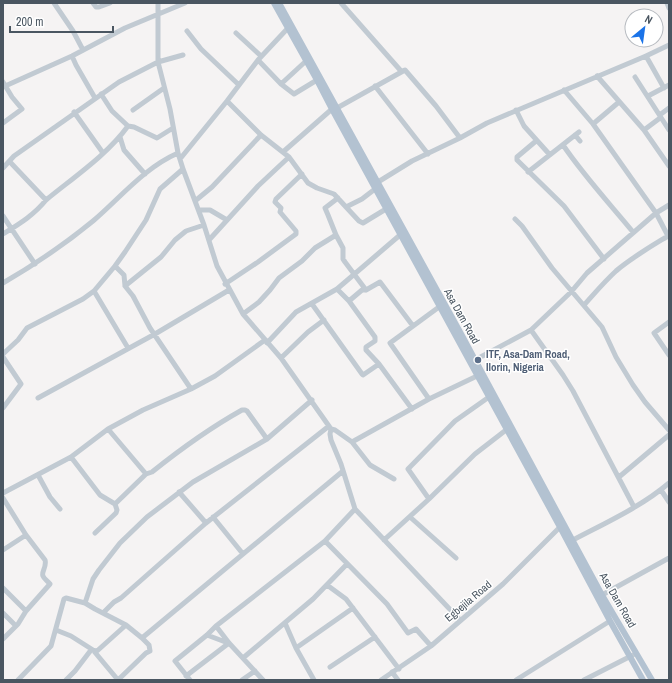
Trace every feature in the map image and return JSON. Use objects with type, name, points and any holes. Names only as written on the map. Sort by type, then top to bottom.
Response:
[{"type":"main road","name":"Asa Dam Road","points":[[274,3],[317,80],[323,87]]},
{"type":"main road","name":"Asa Dam Road","points":[[279,3],[375,189],[439,307],[475,360],[602,595],[652,680]]},
{"type":"main road","name":"Asa Dam Road","points":[[334,109],[378,182],[457,333],[477,376],[643,680]]},
{"type":"street","points":[[54,3],[73,31],[83,50]]},
{"type":"street","points":[[93,3],[99,8],[110,3]]},
{"type":"street","points":[[158,3],[158,62],[170,109],[178,152],[182,169],[196,201],[217,266],[243,314],[281,358],[312,400],[330,428],[331,440],[355,509],[460,620]]},
{"type":"street","points":[[3,123],[22,109],[4,85],[72,56],[125,28],[185,3]]},
{"type":"street","points":[[341,3],[401,71]]},
{"type":"street","points":[[667,3],[669,8]]},
{"type":"street","points":[[180,159],[260,58],[288,28]]},
{"type":"street","points":[[187,31],[201,50],[239,85]]},
{"type":"street","points":[[236,33],[260,58],[281,84],[294,94],[317,80]]},
{"type":"street","points":[[378,182],[412,161],[460,138],[487,122],[669,45]]},
{"type":"street","points":[[3,168],[14,156],[118,82],[158,62],[183,55]]},
{"type":"street","points":[[72,56],[95,98]]},
{"type":"street","points":[[646,56],[664,88]]},
{"type":"street","points":[[281,84],[306,61]]},
{"type":"street","points":[[283,152],[334,109],[401,71],[406,70],[460,138]]},
{"type":"street","points":[[597,76],[644,130],[669,166]]},
{"type":"street","points":[[635,77],[669,130]]},
{"type":"street","points":[[648,96],[669,85]]},
{"type":"street","points":[[375,86],[428,154]]},
{"type":"street","points":[[133,110],[164,88]]},
{"type":"street","points":[[564,90],[593,124],[656,213],[668,236],[617,270],[603,283],[584,305]]},
{"type":"street","points":[[101,94],[112,111],[128,126],[134,127],[157,138],[173,128]]},
{"type":"street","points":[[227,101],[261,135],[289,157],[308,183],[331,193],[338,198],[359,221],[363,223],[386,209]]},
{"type":"street","points":[[593,124],[619,102]]},
{"type":"street","points":[[644,130],[660,118],[669,108]]},
{"type":"street","points":[[516,110],[524,126],[550,156]]},
{"type":"street","points":[[74,112],[103,153]]},
{"type":"street","points":[[3,234],[39,209],[46,200],[103,153],[120,137],[128,126]]},
{"type":"street","points":[[528,172],[577,133],[580,141]]},
{"type":"street","points":[[196,201],[212,187],[261,135]]},
{"type":"street","points":[[120,137],[124,150],[145,174]]},
{"type":"street","points":[[536,141],[517,157],[517,160],[561,203],[604,259]]},
{"type":"street","points":[[563,145],[577,166],[633,232]]},
{"type":"street","points":[[3,283],[35,264],[93,220],[125,190],[145,174],[178,152]]},
{"type":"street","points":[[209,240],[258,186],[289,157]]},
{"type":"street","points":[[10,162],[46,200]]},
{"type":"street","points":[[3,408],[21,384],[3,355],[18,340],[27,328],[83,299],[94,291],[115,266],[146,220],[160,189],[182,169]]},
{"type":"street","points":[[226,284],[295,235],[296,231],[280,212],[280,208],[275,202],[276,199],[302,174]]},
{"type":"street","points":[[346,207],[357,202],[375,189]]},
{"type":"street","points":[[338,198],[325,208],[343,248],[343,259],[353,275],[366,290]]},
{"type":"street","points":[[475,360],[531,330],[571,292],[587,273],[633,232],[656,213],[669,205]]},
{"type":"street","points":[[199,210],[210,210],[227,220]]},
{"type":"street","points":[[3,216],[35,264]]},
{"type":"street","points":[[516,219],[571,292],[602,327],[616,357],[633,385],[645,402],[669,430]]},
{"type":"street","points":[[125,286],[161,257],[175,240],[186,231],[204,224]]},
{"type":"street","points":[[243,314],[259,302],[278,278],[302,261],[315,248],[336,235]]},
{"type":"street","points":[[3,493],[71,456],[108,429],[143,410],[191,389],[215,376],[266,341],[296,312],[337,288],[400,235]]},
{"type":"street","points":[[115,266],[124,275],[125,286],[133,296],[150,328],[191,389]]},
{"type":"street","points":[[348,301],[362,290],[366,290],[380,282],[413,326]]},
{"type":"street","points":[[337,288],[375,337],[375,341],[366,348],[412,409]]},
{"type":"street","points":[[38,398],[155,334],[229,290]]},
{"type":"street","points":[[94,291],[128,348]]},
{"type":"street","points":[[312,304],[363,375],[379,364]]},
{"type":"street","points":[[429,399],[390,342],[439,307]]},
{"type":"street","points":[[281,358],[308,332],[324,320]]},
{"type":"street","points":[[669,322],[654,333],[669,355]]},
{"type":"street","points":[[531,330],[563,375],[634,507]]},
{"type":"street","points":[[352,442],[429,399],[477,376]]},
{"type":"street","points":[[429,499],[408,469],[455,420],[489,397]]},
{"type":"street","points":[[85,603],[93,579],[99,570],[120,543],[147,517],[193,482],[267,439],[312,400]]},
{"type":"street","points":[[115,504],[146,474],[152,472],[186,445],[243,409],[247,411],[267,439]]},
{"type":"street","points":[[330,428],[352,442],[370,465],[394,479]]},
{"type":"street","points":[[103,613],[213,517],[330,428]]},
{"type":"street","points":[[108,429],[146,474]]},
{"type":"street","points":[[384,540],[475,454],[506,430]]},
{"type":"street","points":[[618,476],[669,435]]},
{"type":"street","points":[[71,456],[100,495],[115,504],[117,510],[116,513],[94,533]]},
{"type":"street","points":[[142,638],[343,471]]},
{"type":"street","points":[[38,475],[50,497],[60,509]]},
{"type":"street","points":[[573,540],[634,507],[661,490],[669,483]]},
{"type":"street","points":[[661,490],[669,502]]},
{"type":"street","points":[[179,492],[206,523]]},
{"type":"street","points":[[3,498],[26,535],[45,560],[46,565],[43,577],[50,584],[26,611],[16,626],[3,639]]},
{"type":"street","points":[[229,643],[188,679],[175,661],[208,635],[216,626],[325,541],[355,509]]},
{"type":"street","points":[[213,517],[242,554]]},
{"type":"street","points":[[410,517],[456,558]]},
{"type":"street","name":"Egbejila Road","points":[[381,680],[431,646],[503,584],[560,527]]},
{"type":"street","points":[[3,550],[26,535]]},
{"type":"street","points":[[325,541],[386,604],[408,633],[416,629],[431,646]]},
{"type":"street","points":[[602,595],[669,558]]},
{"type":"street","points":[[243,658],[312,599],[347,564]]},
{"type":"street","points":[[327,584],[346,599],[399,669]]},
{"type":"street","points":[[3,589],[26,611]]},
{"type":"street","points":[[18,680],[51,646],[64,599],[66,598],[85,603],[126,625],[149,645],[150,651],[118,680],[93,650],[71,636],[56,630]]},
{"type":"street","points":[[296,648],[353,608]]},
{"type":"street","points":[[3,613],[16,626]]},
{"type":"street","points":[[516,680],[610,621]]},
{"type":"street","points":[[285,622],[296,648],[314,680]]},
{"type":"street","points":[[66,680],[75,671],[88,653],[93,650],[97,651],[126,625]]},
{"type":"street","points":[[216,626],[229,643],[263,680]]},
{"type":"street","points":[[208,635],[229,643]]},
{"type":"street","points":[[330,667],[375,637]]},
{"type":"street","points":[[584,680],[636,652]]},
{"type":"street","points":[[242,680],[255,671]]},
{"type":"street","points":[[392,672],[398,680]]},
{"type":"place","name":"ITF, Asa-Dam Road, Ilorin, Nigeria","points":[[478,360]]}]
